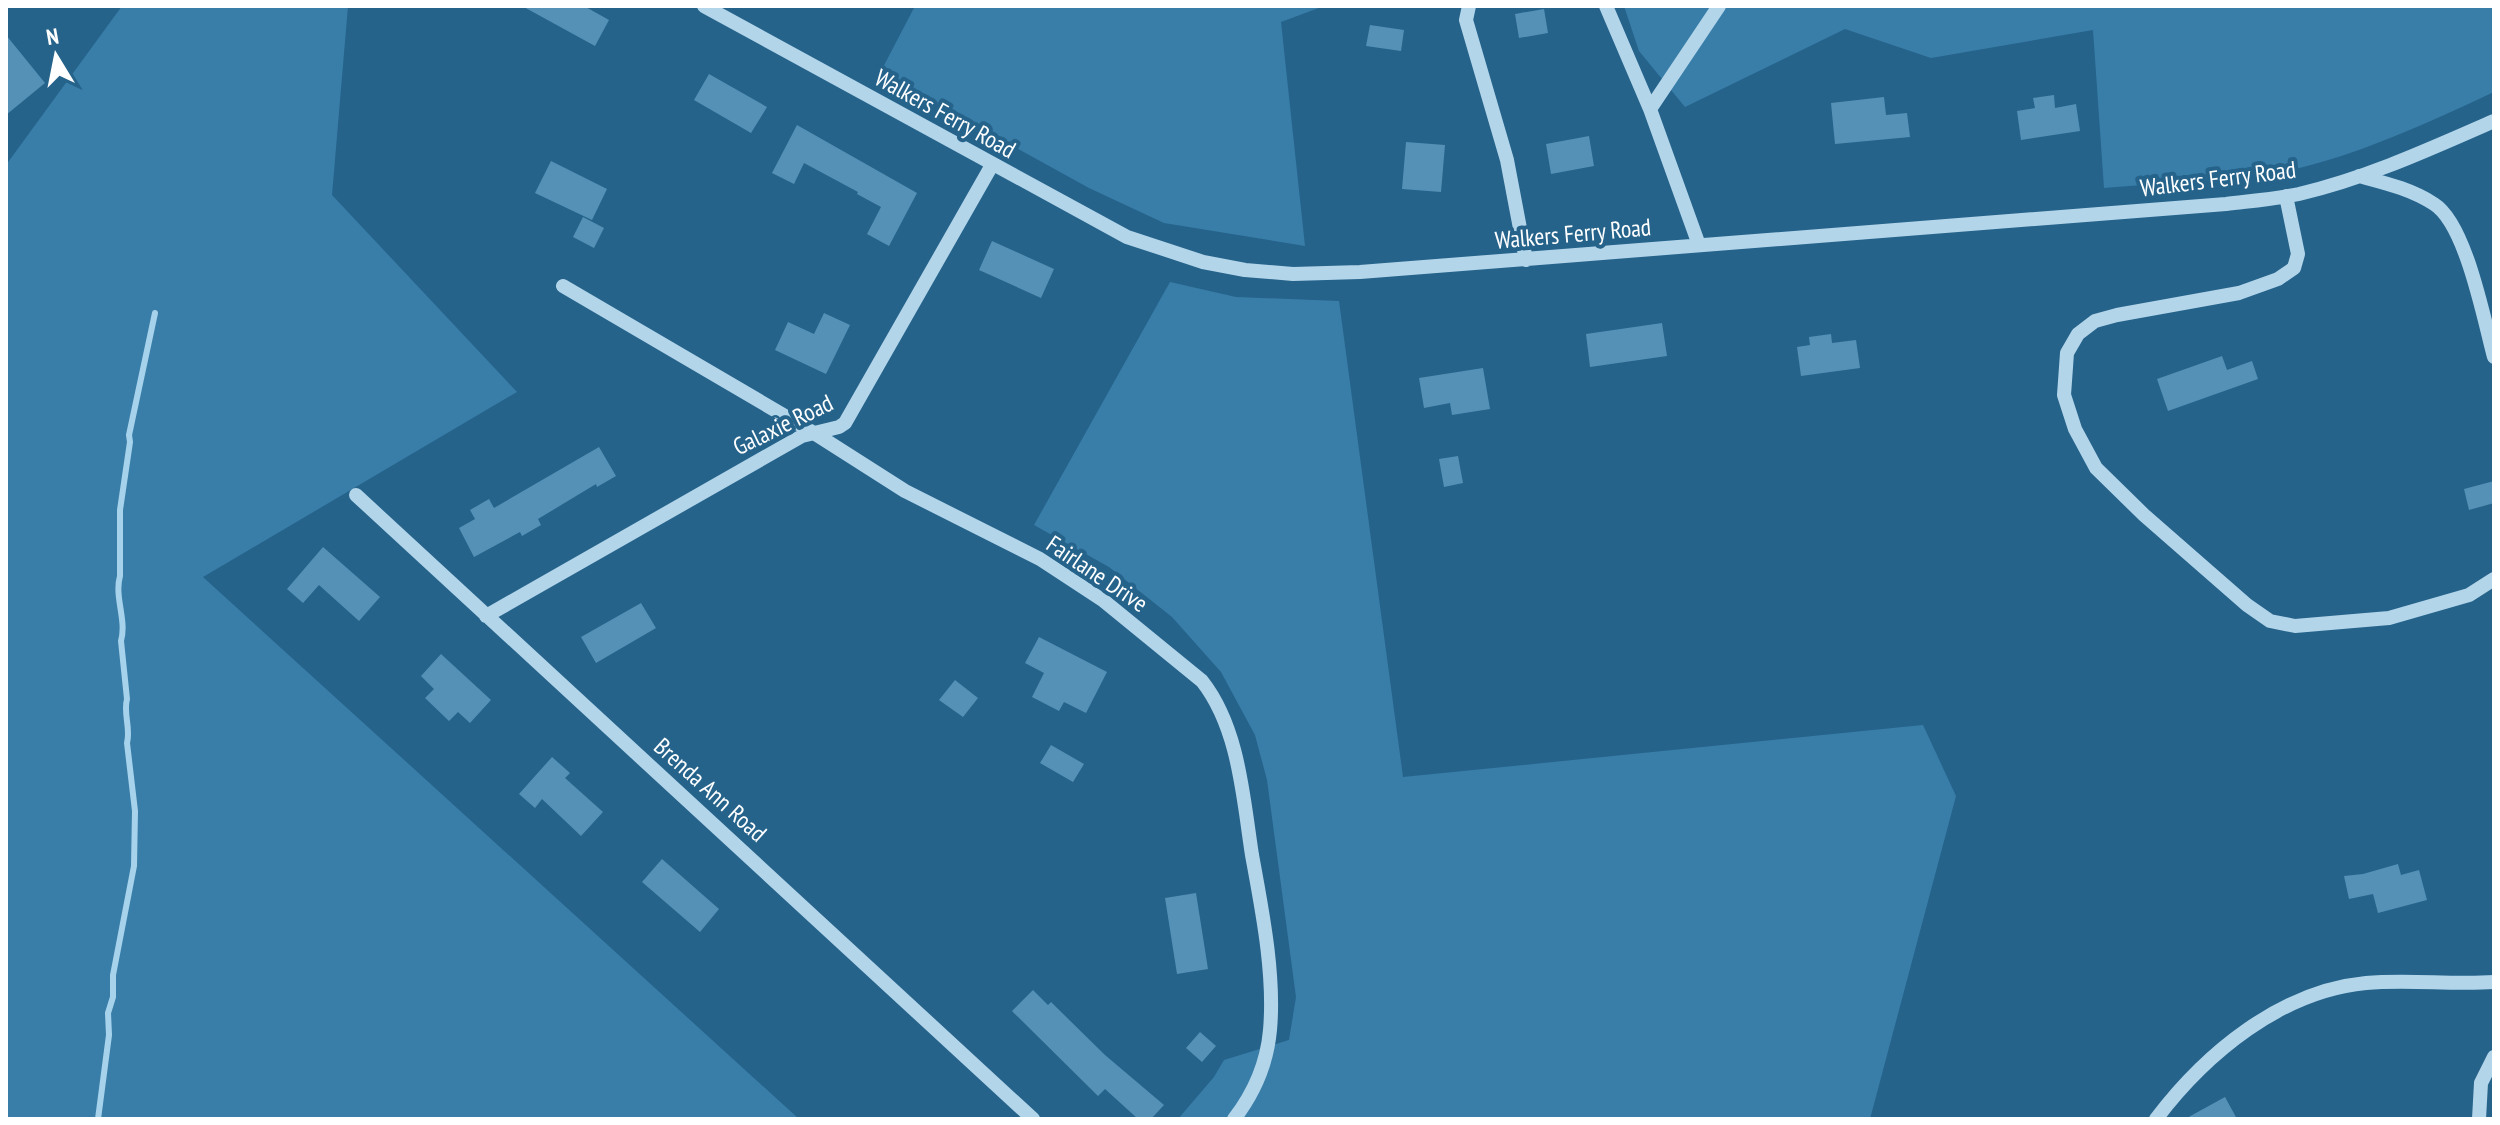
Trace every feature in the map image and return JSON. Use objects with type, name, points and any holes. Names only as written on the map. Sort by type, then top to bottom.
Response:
[{"type":"street","name":"Walkers Ferry Road","points":[[704,6],[1127,237],[1203,262],[1293,274],[1526,260],[2226,204],[2286,196],[2359,176],[2494,121]]},
{"type":"street","points":[[1469,6],[1466,20],[1507,160],[1526,260]]},
{"type":"street","points":[[1606,6],[1650,109],[1699,245]]},
{"type":"street","points":[[1650,109],[1719,6]]},
{"type":"street","name":"Galaxie Road","points":[[486,616],[802,436],[839,427],[852,414],[992,165]]},
{"type":"street","points":[[2359,176],[2404,188],[2437,205],[2452,224],[2462,244],[2494,357]]},
{"type":"street","points":[[2286,196],[2298,254],[2294,268],[2278,279],[2239,293],[2095,321],[2078,334],[2067,353],[2064,395],[2075,429],[2096,468],[2144,515],[2247,605],[2270,621],[2295,626],[2389,618],[2469,595],[2494,579]]},
{"type":"street","name":"Fairlane Drive","points":[[563,286],[814,433],[905,491],[1040,559],[1104,601],[1202,681],[1214,697],[1239,774],[1265,919],[1270,1030],[1264,1064],[1251,1097],[1234,1119]]},
{"type":"street","name":"Brenda Ann Road","points":[[356,495],[1033,1119]]},
{"type":"street","points":[[2156,1119],[2201,1068],[2270,1015],[2294,1002],[2325,990],[2364,983],[2494,982]]},
{"type":"street","points":[[2479,1119],[2481,1083],[2494,1057]]},
{"type":"shaded area","points":[[122,6],[348,6],[332,195],[517,392],[203,577],[799,1119],[6,1119],[6,165]]},
{"type":"shaded area","points":[[915,6],[1324,6],[1281,22],[1305,246],[1164,223],[1089,188],[880,73]]},
{"type":"shaded area","points":[[1624,6],[2494,6],[2494,92],[2389,138],[2307,166],[2238,178],[2104,188],[2093,30],[1931,58],[1845,29],[1685,107],[1639,51]]},
{"type":"shaded area","points":[[1170,282],[1236,297],[1339,301],[1403,777],[1923,725],[1956,796],[1870,1119],[1178,1119],[1214,1077],[1224,1060],[1289,1040],[1296,997],[1267,780],[1255,735],[1221,672],[1172,617],[1109,567],[1034,525]]},
{"type":"building","points":[[522,6],[584,6],[609,20],[595,46]]},
{"type":"building","points":[[1544,9],[1548,33],[1519,38],[1515,14]]},
{"type":"building","points":[[1370,25],[1404,30],[1401,51],[1366,46]]},
{"type":"building","points":[[6,35],[45,83],[6,115]]},
{"type":"building","points":[[709,74],[767,107],[751,133],[694,100]]},
{"type":"building","points":[[2054,95],[2055,108],[2076,104],[2080,131],[2021,140],[2017,111],[2035,108],[2033,98]]},
{"type":"building","points":[[1884,97],[1886,115],[1907,113],[1910,137],[1835,144],[1831,103]]},
{"type":"building","points":[[797,125],[917,193],[889,246],[867,234],[881,207],[858,192],[804,163],[794,184],[772,173]]},
{"type":"building","points":[[1589,136],[1594,166],[1551,174],[1546,144]]},
{"type":"building","points":[[1406,142],[1445,145],[1441,192],[1402,189]]},
{"type":"building","points":[[551,161],[607,189],[592,220],[535,193]]},
{"type":"building","points":[[583,217],[604,228],[594,248],[573,237]]},
{"type":"building","points":[[992,241],[1054,269],[1041,298],[979,270]]},
{"type":"building","points":[[824,313],[850,325],[826,374],[775,350],[788,322],[814,334]]},
{"type":"building","points":[[1662,323],[1667,356],[1590,367],[1586,334]]},
{"type":"building","points":[[1831,334],[1832,343],[1856,340],[1860,368],[1801,376],[1797,347],[1810,345],[1809,337]]},
{"type":"building","points":[[2222,356],[2227,370],[2252,361],[2258,379],[2168,411],[2157,379]]},
{"type":"building","points":[[1483,368],[1490,409],[1452,415],[1450,403],[1424,408],[1419,378]]},
{"type":"building","points":[[599,447],[616,476],[597,487],[596,484],[538,519],[541,525],[522,536],[520,532],[474,557],[459,528],[475,519],[470,510],[489,499],[494,508]]},
{"type":"building","points":[[1458,456],[1463,483],[1444,487],[1439,459]]},
{"type":"building","points":[[2494,481],[2494,503],[2469,510],[2464,489]]},
{"type":"building","points":[[323,547],[380,597],[359,621],[319,585],[303,603],[287,589]]},
{"type":"building","points":[[641,603],[656,628],[596,663],[581,637]]},
{"type":"building","points":[[1039,637],[1107,672],[1086,713],[1064,702],[1059,711],[1032,697],[1044,673],[1025,663]]},
{"type":"building","points":[[441,654],[491,700],[470,723],[458,712],[449,721],[425,698],[434,689],[421,676]]},
{"type":"building","points":[[955,680],[978,698],[963,717],[939,700]]},
{"type":"building","points":[[1051,745],[1084,764],[1073,782],[1040,763]]},
{"type":"building","points":[[552,757],[570,773],[565,778],[603,812],[581,836],[542,799],[535,808],[519,794]]},
{"type":"building","points":[[662,859],[719,909],[700,932],[642,882]]},
{"type":"building","points":[[2398,864],[2401,875],[2419,870],[2427,900],[2378,913],[2373,894],[2349,899],[2344,876]]},
{"type":"building","points":[[1196,893],[1208,969],[1177,974],[1165,898]]},
{"type":"building","points":[[1033,990],[1048,1005],[1051,1002],[1105,1055],[1164,1105],[1151,1119],[1138,1119],[1105,1089],[1098,1096],[1012,1011]]},
{"type":"building","points":[[1200,1032],[1216,1046],[1202,1062],[1186,1048]]},
{"type":"building","points":[[2225,1097],[2237,1119],[2185,1119]]},
{"type":"waterway","points":[[98,1119],[113,975],[134,866],[135,811],[127,743],[127,699],[121,641],[123,625],[118,592],[120,510],[129,435],[155,313]]}]
